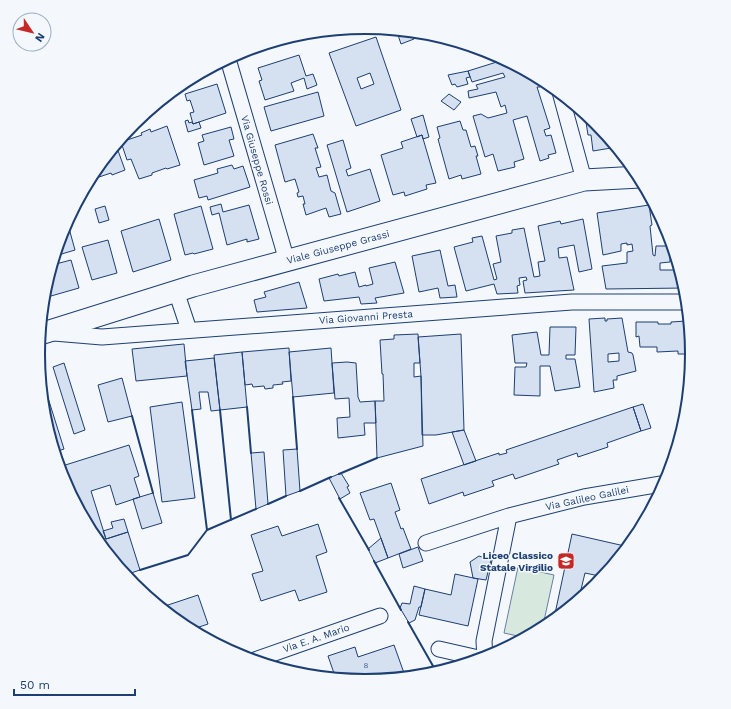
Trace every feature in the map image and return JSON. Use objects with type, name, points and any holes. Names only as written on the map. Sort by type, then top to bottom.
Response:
[{"type":"main road","name":"Viale Giuseppe Grassi","points":[[46,332],[176,291],[584,180],[633,177]]},
{"type":"street","name":"Via Giuseppe Rossi","points":[[230,64],[287,261]]},
{"type":"street","points":[[563,101],[584,180]]},
{"type":"street","points":[[176,291],[189,330]]},
{"type":"street","name":"Via Giovanni Presta","points":[[46,333],[102,337],[572,302],[681,302]]},
{"type":"street","name":"Via Galileo Galilei","points":[[426,543],[509,516],[584,497],[658,484]]},
{"type":"street","points":[[484,652],[484,641],[509,516]]},
{"type":"street","name":"Via E. A. Mario","points":[[261,658],[380,616]]},
{"type":"street","points":[[439,649],[473,657]]},
{"type":"shaded area","points":[[518,567],[554,575],[544,621],[518,636],[504,633]]},
{"type":"building","points":[[398,36],[414,38],[414,39],[401,44]]},
{"type":"building","points":[[376,37],[401,110],[356,126],[329,53]],"holes":[[[370,73],[374,84],[361,89],[357,78]]]},
{"type":"building","points":[[299,55],[306,76],[313,74],[317,85],[307,89],[304,78],[291,83],[294,91],[265,100],[259,81],[262,80],[258,68]]},
{"type":"building","points":[[497,62],[540,85],[540,87],[537,87],[550,128],[544,130],[546,136],[551,135],[556,153],[548,155],[549,158],[540,161],[527,116],[513,120],[524,159],[514,162],[515,167],[498,171],[493,154],[485,157],[473,116],[481,114],[488,118],[507,113],[505,105],[501,107],[496,92],[469,98],[468,91],[478,89],[476,85],[505,77],[503,73],[472,82],[468,71]]},
{"type":"building","points":[[468,71],[470,77],[466,78],[468,84],[457,87],[455,84],[452,85],[448,75]]},
{"type":"building","points":[[217,84],[226,113],[193,124],[190,113],[194,112],[190,100],[187,101],[185,94]]},
{"type":"building","points":[[318,92],[324,116],[271,131],[264,107]]},
{"type":"building","points":[[449,94],[461,102],[454,110],[441,101]]},
{"type":"building","points":[[423,115],[429,137],[423,139],[422,135],[417,137],[411,119]]},
{"type":"building","points":[[188,120],[189,123],[192,122],[193,124],[199,122],[201,128],[188,132],[185,121]]},
{"type":"building","points":[[460,121],[463,130],[466,130],[471,147],[475,146],[481,174],[462,179],[461,175],[449,179],[438,139],[440,138],[437,127]]},
{"type":"building","points":[[586,122],[610,148],[593,151],[591,135],[588,135]]},
{"type":"building","points":[[167,126],[180,165],[166,168],[152,173],[152,175],[139,179],[131,159],[127,160],[122,146],[128,140],[142,135],[141,133],[150,129],[151,132]]},
{"type":"building","points":[[231,127],[234,139],[229,140],[234,156],[204,165],[198,143],[204,141],[202,135]]},
{"type":"building","points":[[313,134],[318,148],[315,148],[321,167],[316,168],[319,177],[327,175],[331,191],[335,193],[341,214],[329,217],[326,208],[306,215],[303,204],[305,204],[303,196],[298,197],[297,193],[299,192],[295,179],[285,182],[275,145]]},
{"type":"building","points":[[422,135],[436,183],[426,185],[427,189],[405,196],[404,192],[393,195],[381,155],[403,148],[401,142]]},
{"type":"building","points":[[343,140],[351,168],[346,170],[348,176],[370,169],[380,201],[347,212],[327,145]]},
{"type":"building","points":[[118,151],[125,170],[112,175],[111,173],[98,177]]},
{"type":"building","points":[[232,165],[234,169],[243,166],[250,187],[208,200],[207,196],[199,198],[194,180],[218,173],[217,169]]},
{"type":"building","points":[[221,204],[223,212],[249,205],[259,239],[247,242],[247,239],[227,245],[219,213],[212,215],[210,207]]},
{"type":"building","points":[[649,205],[652,225],[650,226],[653,255],[655,256],[656,246],[667,246],[670,254],[670,262],[660,263],[660,270],[674,270],[679,288],[606,289],[602,266],[627,263],[627,252],[633,251],[632,244],[627,245],[627,243],[621,244],[621,251],[603,255],[597,213]]},
{"type":"building","points":[[105,206],[109,220],[99,223],[95,209]]},
{"type":"building","points":[[201,206],[213,249],[185,255],[174,214]]},
{"type":"building","points":[[159,219],[171,260],[133,272],[121,231]]},
{"type":"building","points":[[583,219],[592,269],[579,272],[574,245],[558,248],[559,258],[567,257],[574,290],[525,293],[523,281],[527,280],[526,277],[519,278],[520,285],[517,286],[518,293],[497,294],[494,284],[466,291],[454,247],[473,242],[472,238],[482,236],[494,280],[497,279],[493,264],[501,262],[496,236],[512,233],[512,230],[524,228],[534,277],[540,276],[538,262],[545,261],[538,226],[560,221],[561,224]]},
{"type":"building","points":[[70,231],[75,250],[61,254]]},
{"type":"building","points":[[108,240],[117,273],[92,280],[82,247]]},
{"type":"building","points":[[440,250],[448,286],[455,285],[457,297],[440,298],[438,288],[419,292],[412,256]]},
{"type":"building","points":[[71,260],[79,288],[50,296],[51,292],[58,263]]},
{"type":"building","points":[[395,262],[404,293],[375,298],[377,303],[361,304],[359,297],[324,301],[319,279],[338,274],[339,276],[355,272],[359,287],[366,286],[373,284],[369,268]]},
{"type":"building","points":[[299,282],[307,308],[257,312],[254,300],[266,297],[264,292]]},
{"type":"building","points":[[605,318],[605,321],[607,321],[607,319],[622,318],[628,352],[632,353],[633,355],[636,371],[617,376],[617,380],[613,380],[614,388],[594,392],[589,319]],"holes":[[[619,353],[619,361],[608,362],[608,354]]]},
{"type":"building","points":[[684,321],[686,354],[678,354],[678,351],[657,352],[657,347],[640,347],[639,336],[636,337],[636,322],[658,322],[658,324],[671,324],[671,322]]},
{"type":"building","points":[[550,327],[576,327],[575,355],[566,355],[566,359],[575,359],[580,387],[555,391],[550,366],[540,366],[540,396],[514,395],[515,367],[526,367],[527,363],[515,363],[512,335],[537,332],[541,355],[549,355]]},
{"type":"building","points":[[418,334],[420,363],[414,363],[414,377],[421,376],[423,446],[377,458],[375,401],[384,401],[380,340],[394,339],[394,335]]},
{"type":"building","points":[[461,334],[464,430],[436,435],[422,435],[421,376],[418,337]]},
{"type":"building","points":[[184,344],[187,376],[136,381],[132,349]]},
{"type":"building","points":[[289,348],[291,381],[282,382],[283,384],[273,385],[273,388],[265,389],[264,386],[253,387],[252,384],[245,385],[242,352]]},
{"type":"building","points":[[331,348],[334,393],[293,397],[289,352]]},
{"type":"building","points":[[242,352],[247,407],[220,410],[214,355]]},
{"type":"building","points":[[214,358],[220,410],[211,411],[208,392],[199,392],[201,409],[192,410],[185,361]]},
{"type":"building","points":[[64,363],[85,430],[74,434],[53,367]]},
{"type":"building","points":[[332,363],[356,363],[358,397],[360,402],[375,401],[376,423],[364,423],[365,435],[338,438],[337,418],[350,417],[349,398],[335,399]]},
{"type":"building","points":[[122,378],[132,416],[108,422],[98,385]]},
{"type":"building","points":[[48,399],[64,449],[60,450],[51,417]]},
{"type":"building","points":[[182,402],[195,498],[162,502],[150,407]]},
{"type":"building","points":[[643,404],[651,428],[641,431],[633,407]]},
{"type":"building","points":[[633,407],[641,431],[607,443],[608,447],[578,457],[577,453],[557,460],[559,464],[515,479],[513,474],[492,481],[494,486],[464,496],[463,492],[429,504],[421,479],[499,453],[499,455],[507,453],[506,450]]},
{"type":"building","points":[[464,430],[476,461],[464,465],[452,432]]},
{"type":"building","points":[[129,445],[139,476],[134,478],[140,497],[116,505],[110,485],[91,491],[106,539],[128,532],[140,570],[131,573],[111,550],[88,515],[65,465]]},
{"type":"building","points":[[297,449],[300,491],[286,496],[283,450]]},
{"type":"building","points":[[264,452],[268,504],[256,509],[251,453]]},
{"type":"building","points":[[341,473],[349,486],[347,487],[350,493],[340,499],[329,478]]},
{"type":"building","points":[[391,483],[400,510],[395,512],[401,529],[403,528],[411,549],[388,558],[374,519],[370,520],[360,493]]},
{"type":"building","points":[[153,493],[162,523],[142,529],[133,499]]},
{"type":"building","points":[[124,519],[128,532],[106,539],[103,531],[113,528],[111,522]]},
{"type":"building","points":[[318,524],[327,552],[316,556],[327,592],[299,601],[295,590],[261,601],[252,574],[263,571],[251,535],[278,526],[282,536]]},
{"type":"building","points":[[572,534],[623,546],[597,576],[585,573],[580,592],[555,613]]},
{"type":"building","points":[[381,538],[388,558],[375,563],[368,549]]},
{"type":"building","points":[[418,547],[423,561],[403,568],[399,554]]},
{"type":"building","points":[[479,556],[491,560],[486,580],[473,578],[470,562]]},
{"type":"building","points":[[455,574],[478,579],[468,626],[419,615],[425,589],[451,595]]},
{"type":"building","points":[[414,586],[425,589],[421,607],[419,607],[415,620],[409,623],[400,608],[402,603],[410,604]]},
{"type":"building","points":[[198,595],[208,624],[198,627],[166,606]]},
{"type":"building","points":[[394,645],[404,672],[366,675],[334,673],[328,656],[355,647],[358,657]]},
{"type":"wall","points":[[293,397],[297,449]]},
{"type":"wall","points":[[247,407],[251,453]]},
{"type":"wall","points":[[192,410],[207,530]]},
{"type":"wall","points":[[220,410],[231,520]]},
{"type":"wall","points":[[132,416],[153,493]]},
{"type":"wall","points":[[339,474],[377,458]]},
{"type":"wall","points":[[300,491],[331,477]]},
{"type":"wall","points":[[268,504],[286,496]]},
{"type":"wall","points":[[339,498],[369,550]]},
{"type":"wall","points":[[140,570],[188,555],[207,530],[256,509]]},
{"type":"wall","points":[[374,561],[401,610]]},
{"type":"wall","points":[[408,622],[434,668]]},
{"type":"place","name":"Liceo Classico Statale Virgilio","points":[[566,561]]}]
